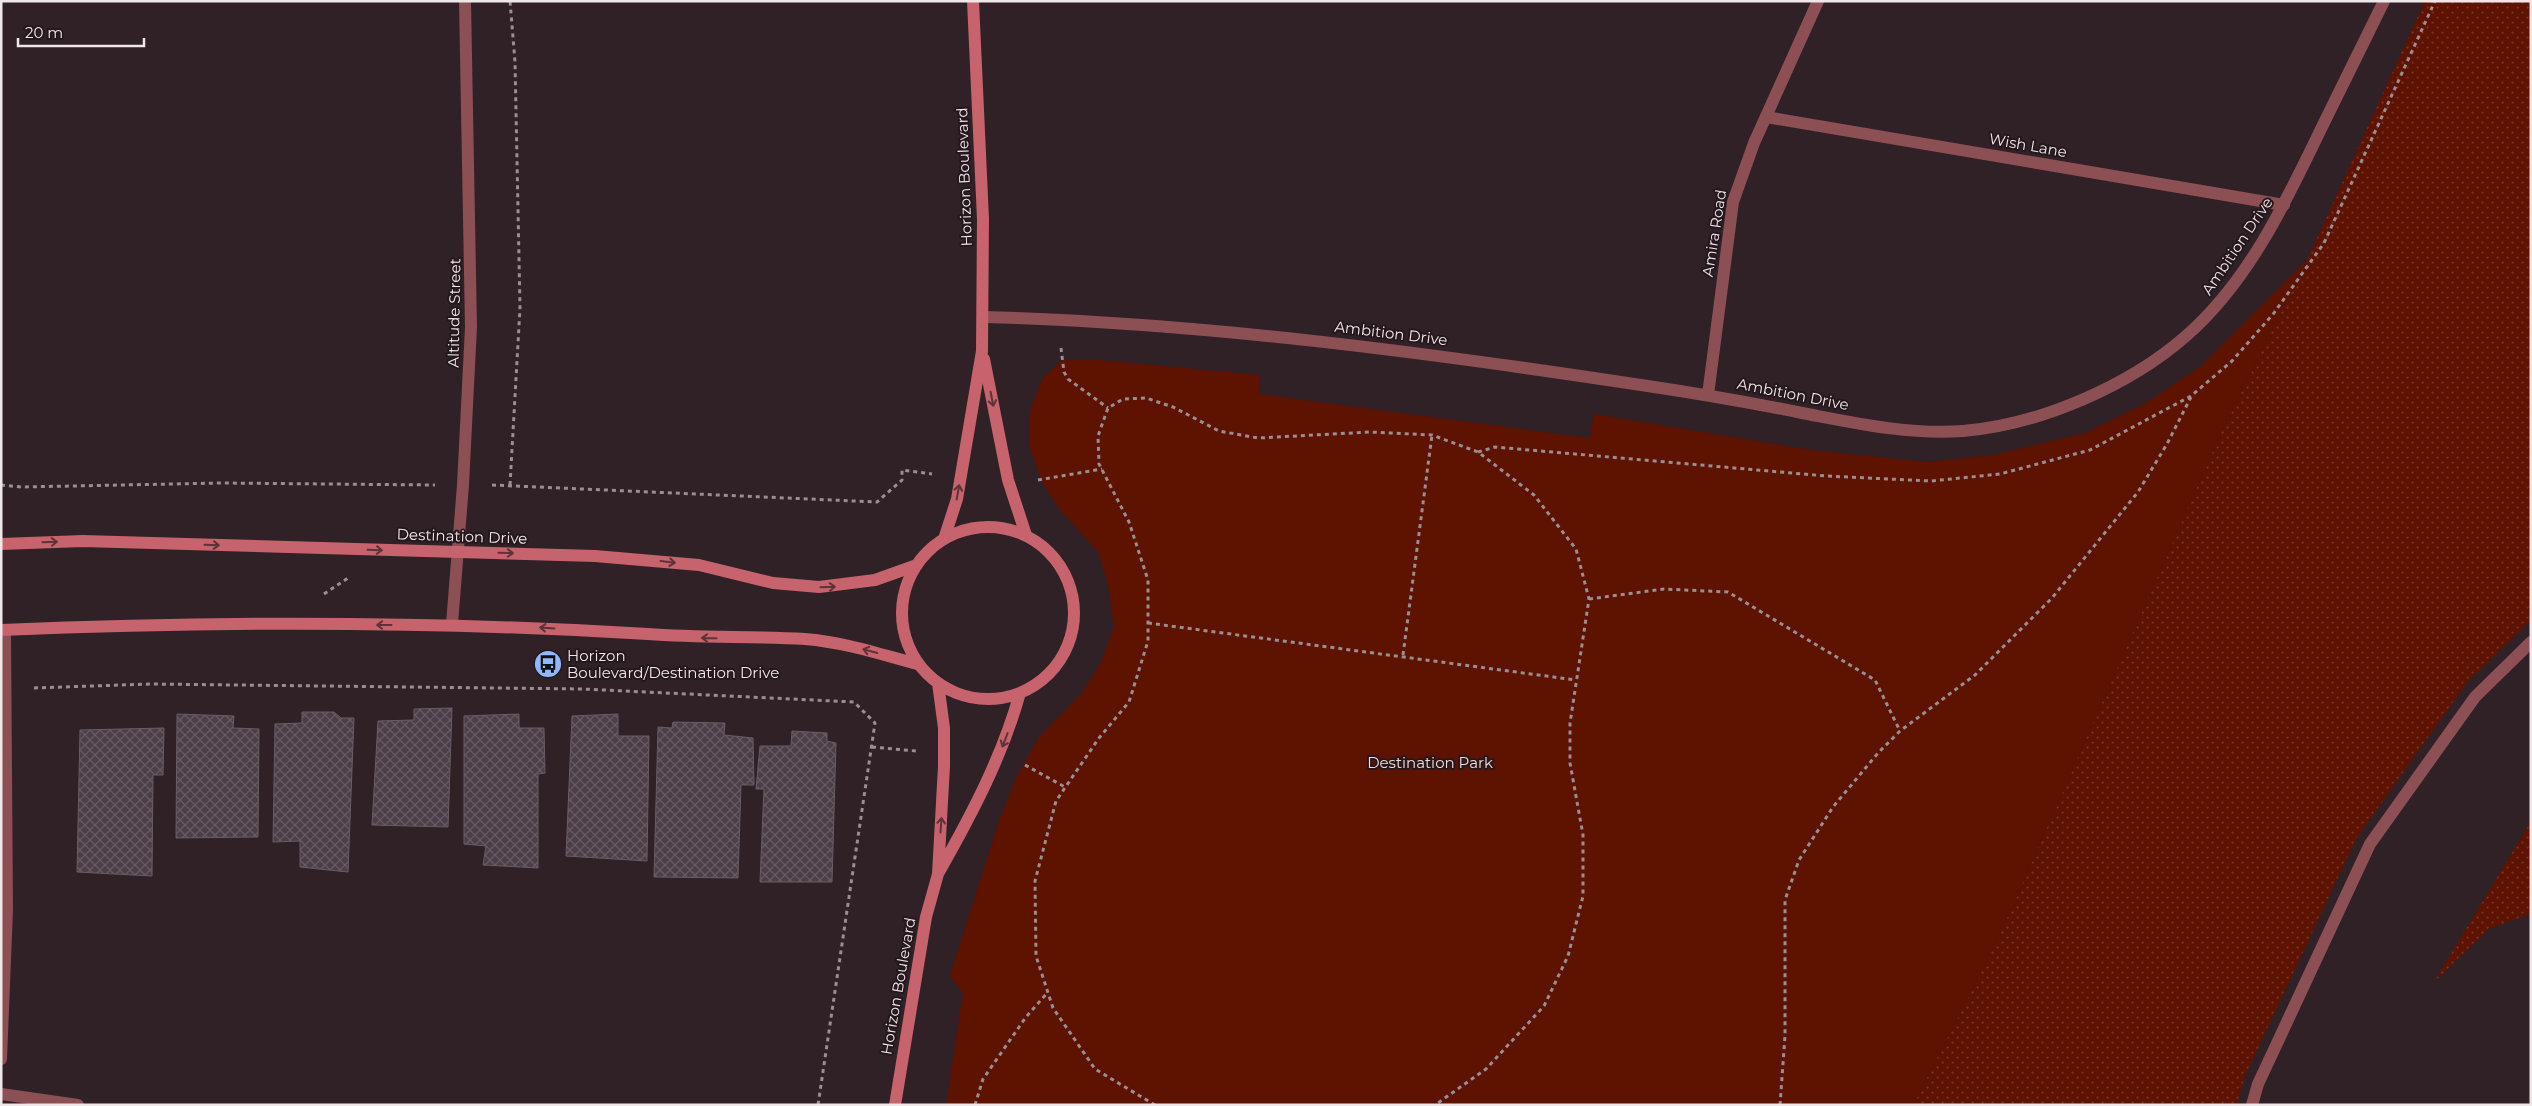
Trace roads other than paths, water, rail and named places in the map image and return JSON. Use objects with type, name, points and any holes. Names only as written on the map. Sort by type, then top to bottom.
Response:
[{"type":"street","name":"Altitude Street","points":[[452,624],[469,386],[471,282],[464,1]]},
{"type":"street","name":"Horizon Boulevard","points":[[944,539],[957,500],[982,351],[984,317],[983,219],[973,1]]},
{"type":"street","name":"Amira Road","points":[[1708,395],[1733,202],[1742,174],[1766,117],[1818,1]]},
{"type":"street","name":"Ambition Drive","points":[[984,317],[1128,323],[1354,345],[1708,395],[1865,424],[1922,432],[1967,431],[2009,424],[2053,412],[2139,370],[2184,338],[2220,302],[2284,205],[2384,1]]},
{"type":"street","name":"Wish Lane","points":[[1766,117],[2284,205]]},
{"type":"street","name":"Horizon Boulevard","points":[[982,351],[1008,480],[1026,535]]},
{"type":"street","points":[[993,527],[1026,535],[1049,552],[1066,575],[1074,602],[1073,631],[1063,657],[1044,678],[1020,693],[992,700],[964,696],[938,684],[917,664],[904,638],[901,610],[907,582],[932,547],[944,539],[968,530],[993,527]]},
{"type":"street","name":"Destination Drive","points":[[1,544],[83,541],[595,556],[699,566],[780,584],[818,587],[875,580],[917,566]]},
{"type":"street","points":[[1,1059],[7,910],[3,630],[111,626],[452,624],[512,626],[702,638],[805,639],[844,644],[917,664]]},
{"type":"street","points":[[2252,1105],[2258,1084],[2370,844],[2475,698],[2531,642]]},
{"type":"street","name":"Horizon Boulevard","points":[[896,1105],[926,916],[938,874],[944,766],[944,728],[938,684]]},
{"type":"street","name":"Horizon Boulevard","points":[[938,874],[970,818],[995,766],[1010,727],[1020,693]]},
{"type":"street","points":[[1,1094],[78,1105]]},
{"type":"place","name":"Horizon Boulevard/Destination Drive","points":[[548,664]]},
{"type":"park label","name":"Destination Park","points":[[1430,762]]}]
